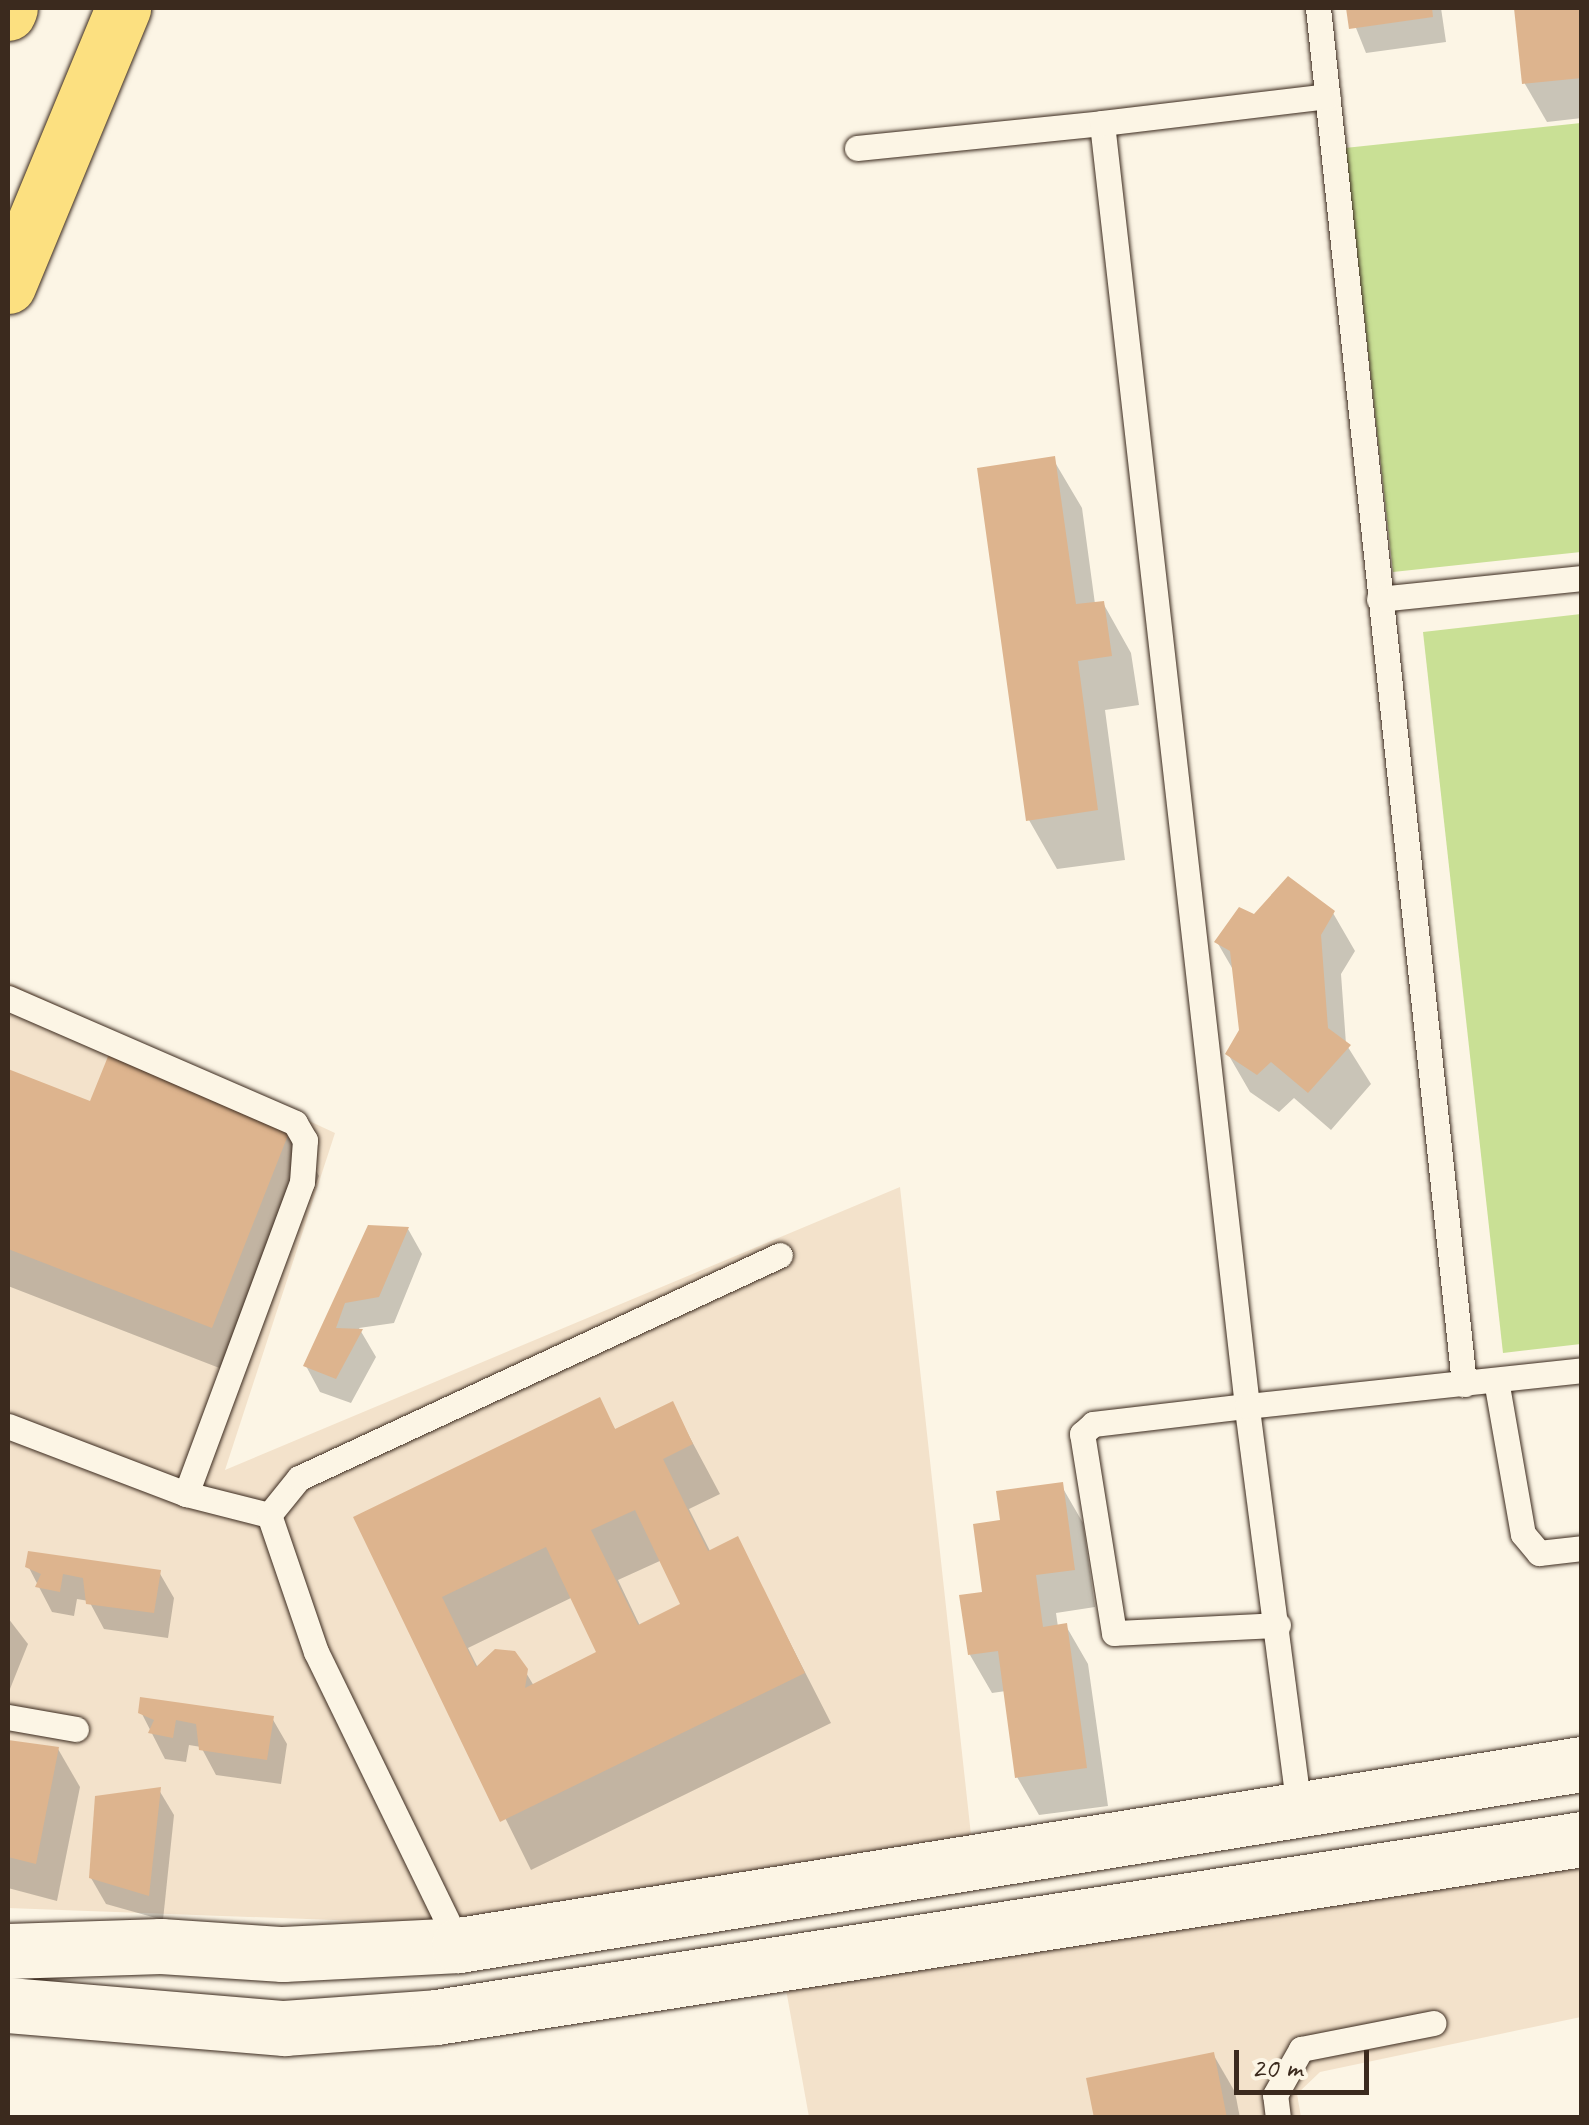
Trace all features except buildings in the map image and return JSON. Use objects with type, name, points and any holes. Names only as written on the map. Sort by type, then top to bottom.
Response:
[{"type":"main road","points":[[8,286],[122,8]]},
{"type":"street","points":[[8,1951],[161,1946],[284,1954],[459,1945],[1582,1764]]},
{"type":"street","points":[[8,2005],[284,2028],[436,2017],[681,1984],[1582,1839]]},
{"type":"street","points":[[671,1910],[681,1984]]},
{"type":"lane","points":[[1318,8],[1464,1384]]},
{"type":"lane","points":[[857,148],[1327,96]]},
{"type":"lane","points":[[1102,123],[1247,1406],[1299,1809]]},
{"type":"lane","points":[[1379,598],[1582,578]]},
{"type":"lane","points":[[8,998],[294,1123],[305,1140],[302,1182],[186,1494]]},
{"type":"lane","points":[[270,1515],[299,1478],[780,1255]]},
{"type":"lane","points":[[1278,1625],[1114,1633],[1082,1434],[1093,1424],[1582,1370]]},
{"type":"lane","points":[[1496,1380],[1523,1534],[1540,1553],[1582,1548]]},
{"type":"lane","points":[[8,1426],[186,1494],[270,1515]]},
{"type":"lane","points":[[270,1515],[316,1652],[459,1945]]},
{"type":"lane","points":[[8,1717],[76,1729]]},
{"type":"lane","points":[[1278,2118],[1274,2094],[1302,2048],[1433,2023]]},
{"type":"shaded area","points":[[8,982],[335,1133],[225,1470],[900,1187],[972,1844],[440,1924],[8,1908]]},
{"type":"shaded area","points":[[1581,1855],[1581,2017],[1320,2072],[1297,2094],[1301,2117],[809,2117],[785,1984]]},
{"type":"green space","points":[[1581,123],[1581,552],[1393,572],[1345,148]]},
{"type":"green space","points":[[1581,614],[1581,1344],[1503,1353],[1423,632]]}]
